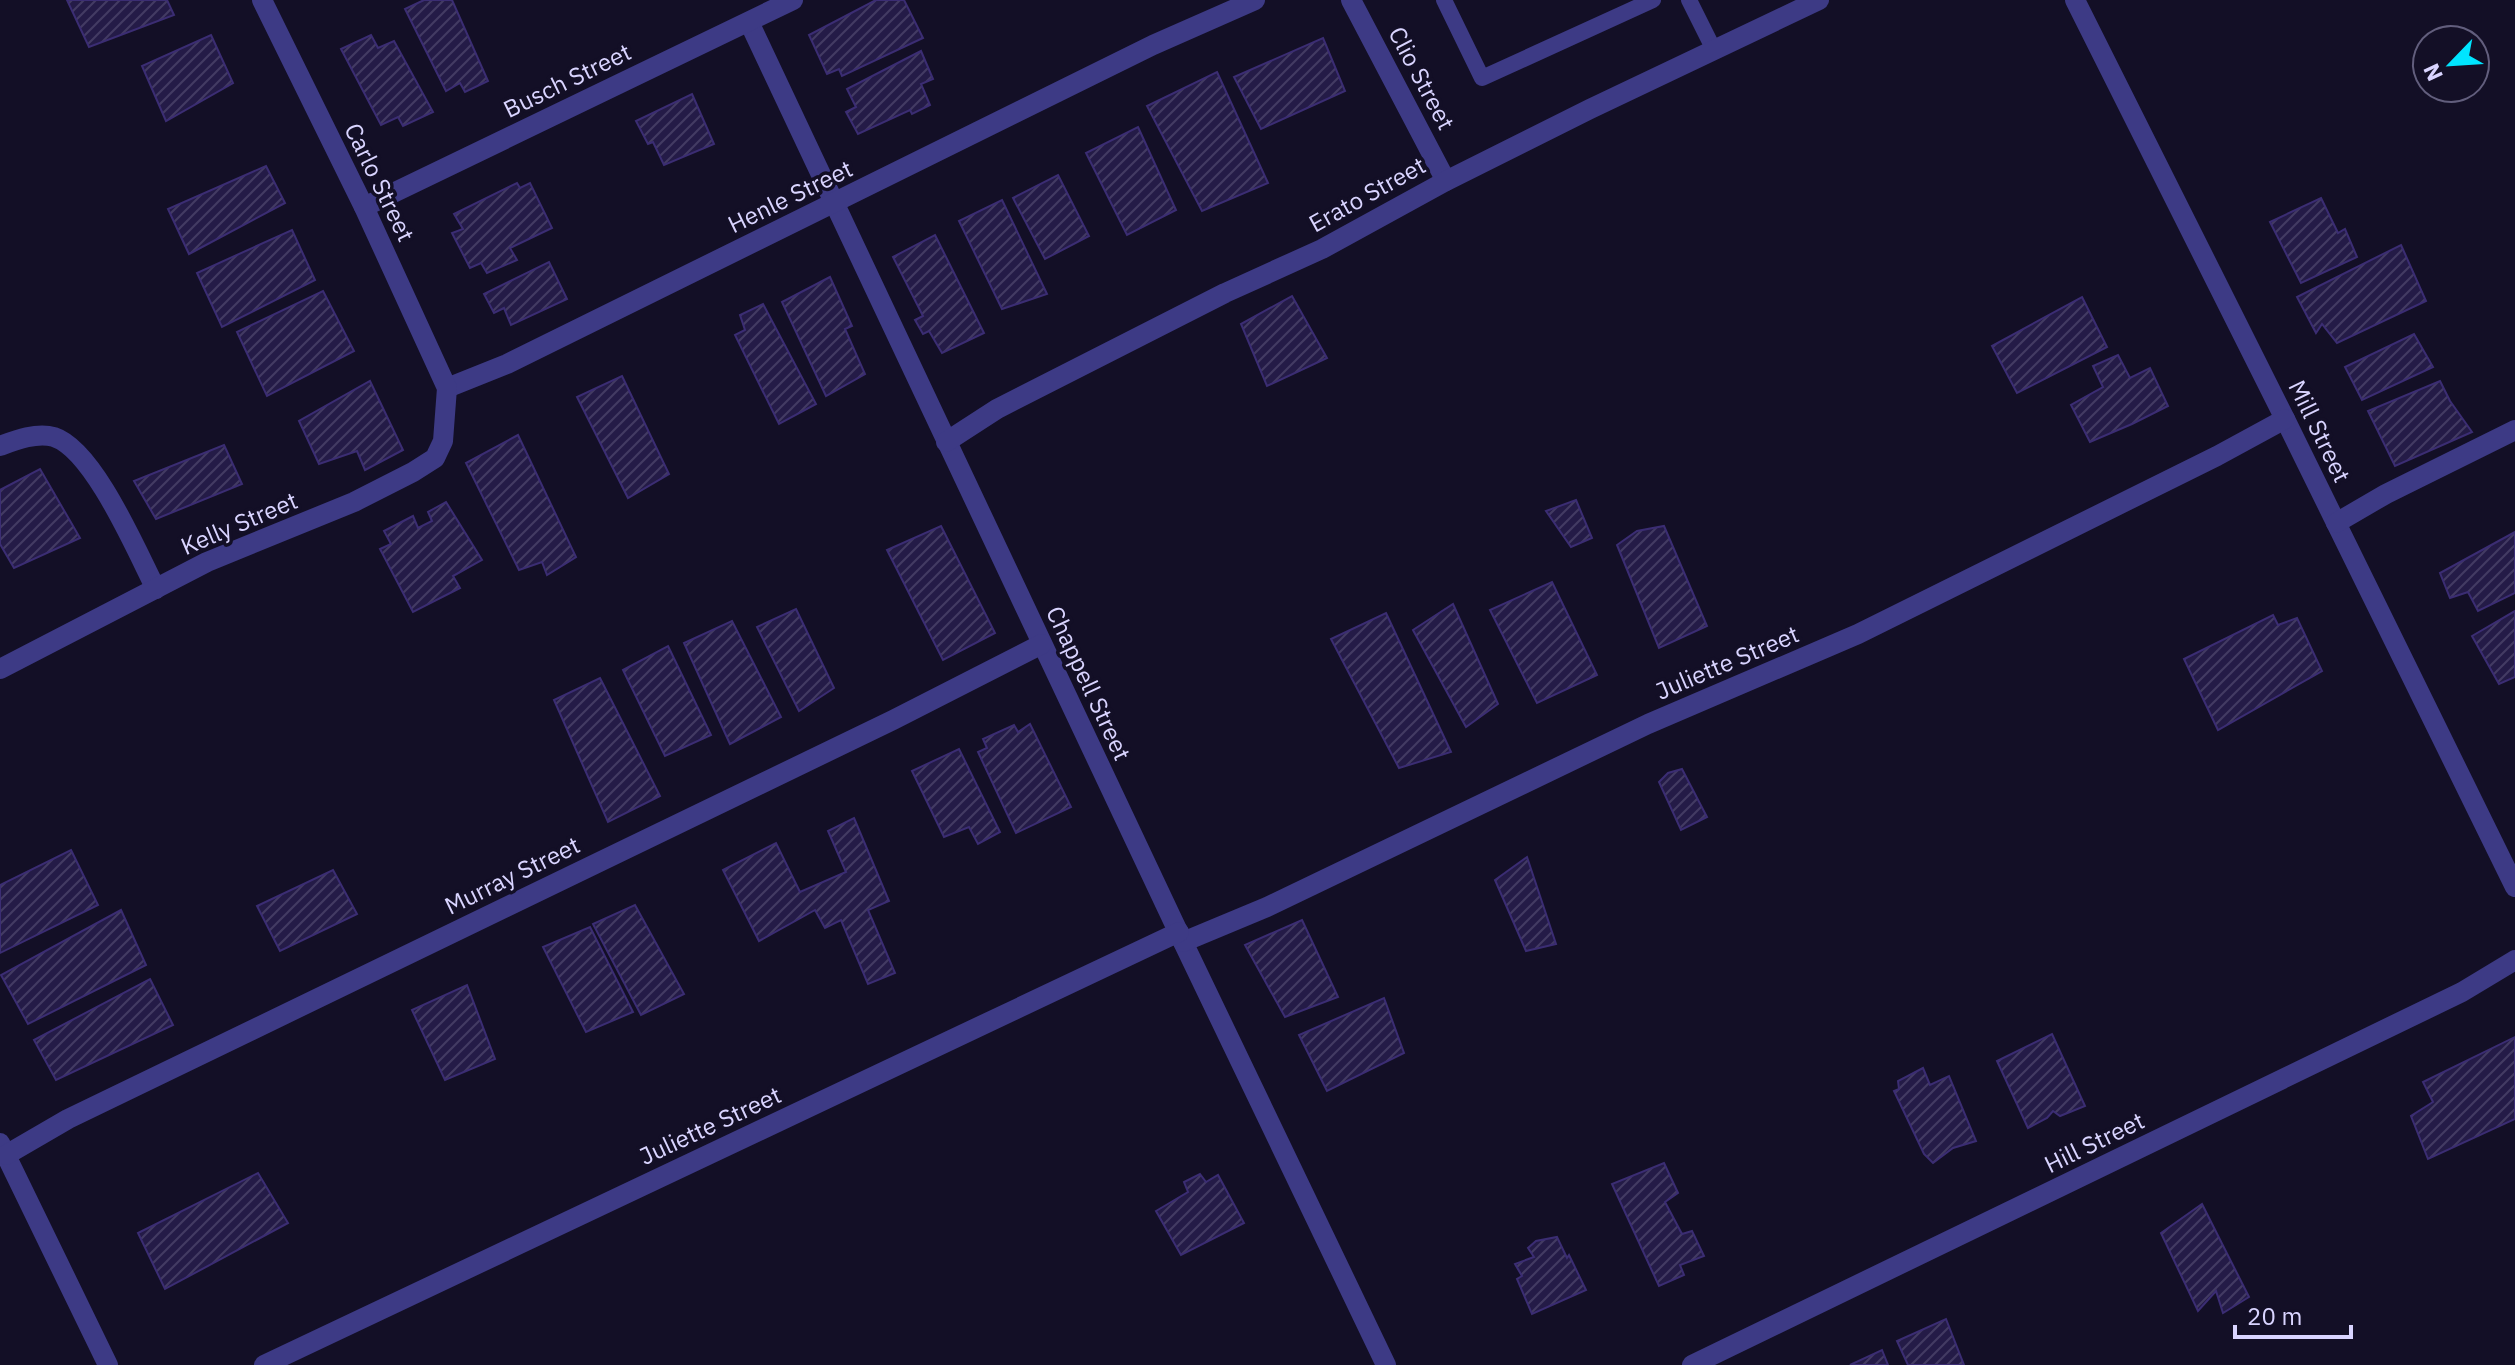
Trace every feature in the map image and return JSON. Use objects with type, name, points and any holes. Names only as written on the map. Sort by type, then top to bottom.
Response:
[{"type":"street","name":"Carlo Street","points":[[262,0],[364,207],[447,388]]},
{"type":"street","name":"Busch Street","points":[[364,207],[793,0]]},
{"type":"street","name":"Henle Street","points":[[447,388],[507,364],[1153,45],[1255,0]]},
{"type":"street","name":"Clio Street","points":[[1351,0],[1446,181]]},
{"type":"street","name":"Erato Street","points":[[946,442],[997,409],[1225,293],[1322,249],[1446,181],[1819,0]]},
{"type":"street","name":"Mill Street","points":[[2075,0],[2515,887]]},
{"type":"street","name":"Chappell Street","points":[[749,22],[1386,1365]]},
{"type":"street","name":"Kelly Street","points":[[0,669],[207,562],[354,502],[413,472],[435,458],[443,441],[447,388]]},
{"type":"street","name":"Juliette Street","points":[[264,1365],[1181,937],[1281,900],[1648,724],[1858,634],[2217,456],[2285,419]]},
{"type":"street","points":[[2336,523],[2386,494],[2515,430]]},
{"type":"street","points":[[0,446],[38,436],[54,437],[75,449],[92,469],[156,589]]},
{"type":"street","name":"Murray Street","points":[[2,1152],[893,720],[1042,644]]},
{"type":"street","name":"Hill Street","points":[[1692,1365],[2448,999],[2515,960]]},
{"type":"street","points":[[2,1152],[108,1365]]},
{"type":"lane","points":[[1444,0],[1482,78],[1653,0]]},
{"type":"lane","points":[[1689,0],[1714,50]]},
{"type":"building","points":[[67,0],[167,0],[174,15],[89,47]]},
{"type":"building","points":[[424,0],[452,0],[488,81],[465,92],[460,83],[446,91],[405,9]]},
{"type":"building","points":[[876,0],[904,0],[923,38],[842,76],[839,69],[827,74],[809,35]]},
{"type":"building","points":[[211,35],[233,83],[166,121],[142,66]]},
{"type":"building","points":[[371,35],[378,48],[394,41],[433,112],[403,126],[398,117],[381,125],[341,49]]},
{"type":"building","points":[[1323,38],[1345,91],[1261,129],[1234,77]]},
{"type":"building","points":[[921,51],[933,79],[921,84],[930,105],[912,114],[910,110],[858,134],[846,112],[856,107],[847,89]]},
{"type":"building","points":[[1217,72],[1268,183],[1202,211],[1147,106]]},
{"type":"building","points":[[692,94],[714,144],[664,165],[653,142],[648,144],[636,121]]},
{"type":"building","points":[[1138,127],[1176,210],[1127,235],[1086,153]]},
{"type":"building","points":[[266,166],[285,203],[189,254],[168,209]]},
{"type":"building","points":[[1058,175],[1089,236],[1045,259],[1013,198]]},
{"type":"building","points":[[517,183],[520,188],[530,183],[552,228],[510,248],[517,260],[487,273],[481,263],[470,268],[452,233],[463,229],[454,214]]},
{"type":"building","points":[[2321,198],[2338,233],[2345,229],[2357,257],[2301,283],[2270,222]]},
{"type":"building","points":[[1002,200],[1047,294],[1002,309],[959,221]]},
{"type":"building","points":[[292,230],[315,280],[222,327],[197,273]]},
{"type":"building","points":[[935,235],[984,333],[942,353],[929,331],[923,334],[915,320],[923,316],[893,257]]},
{"type":"building","points":[[2401,245],[2426,301],[2337,343],[2322,324],[2316,333],[2297,297]]},
{"type":"building","points":[[549,262],[567,299],[511,325],[504,308],[494,313],[484,294]]},
{"type":"building","points":[[830,277],[852,326],[845,329],[865,374],[826,396],[782,302]]},
{"type":"building","points":[[323,291],[354,351],[267,396],[237,332]]},
{"type":"building","points":[[1292,296],[1327,358],[1267,386],[1241,324]]},
{"type":"building","points":[[2082,297],[2107,347],[2017,393],[1992,346]]},
{"type":"building","points":[[763,304],[816,404],[779,424],[735,335],[745,330],[740,315]]},
{"type":"building","points":[[2414,334],[2433,367],[2362,400],[2345,367]]},
{"type":"building","points":[[2118,355],[2130,378],[2150,368],[2168,406],[2090,442],[2071,405],[2103,387],[2093,366]]},
{"type":"building","points":[[622,376],[669,474],[628,498],[577,397]]},
{"type":"building","points":[[370,381],[403,450],[365,470],[357,451],[319,464],[299,421]]},
{"type":"building","points":[[2440,381],[2472,432],[2395,466],[2368,411]]},
{"type":"building","points":[[518,435],[576,557],[547,575],[542,562],[519,570],[466,463]]},
{"type":"building","points":[[224,445],[242,484],[156,519],[134,481]]},
{"type":"building","points":[[40,469],[80,538],[14,568],[0,544],[0,490]]},
{"type":"building","points":[[1576,500],[1592,538],[1571,547],[1546,511]]},
{"type":"building","points":[[446,502],[482,560],[453,576],[460,588],[413,612],[380,549],[391,544],[384,531],[413,516],[418,528],[432,521],[428,512]]},
{"type":"building","points":[[941,526],[995,633],[943,660],[887,550]]},
{"type":"building","points":[[1664,526],[1707,626],[1659,648],[1617,545],[1637,531]]},
{"type":"building","points":[[2515,532],[2515,593],[2478,611],[2468,592],[2450,598],[2440,573]]},
{"type":"building","points":[[1552,582],[1597,675],[1537,703],[1490,610]]},
{"type":"building","points":[[1453,604],[1498,704],[1466,727],[1413,630]]},
{"type":"building","points":[[796,609],[834,688],[799,711],[757,627]]},
{"type":"building","points":[[2515,611],[2515,677],[2499,684],[2472,636]]},
{"type":"building","points":[[1386,613],[1451,752],[1399,768],[1331,639]]},
{"type":"building","points":[[2273,615],[2278,625],[2297,618],[2322,671],[2218,730],[2184,659]]},
{"type":"building","points":[[732,621],[781,717],[730,744],[684,643]]},
{"type":"building","points":[[668,646],[711,735],[665,756],[623,670]]},
{"type":"building","points":[[600,678],[660,796],[608,822],[554,700]]},
{"type":"building","points":[[1030,724],[1071,807],[1016,833],[978,752],[987,748],[983,739],[1014,725],[1018,732]]},
{"type":"building","points":[[959,749],[1000,832],[978,844],[969,827],[944,837],[912,771]]},
{"type":"building","points":[[1682,769],[1707,817],[1681,830],[1659,782],[1668,773]]},
{"type":"building","points":[[854,818],[889,901],[868,910],[895,973],[868,984],[841,920],[825,928],[815,910],[759,941],[723,870],[776,843],[800,892],[846,872],[828,831]]},
{"type":"building","points":[[71,850],[98,905],[0,953],[0,885]]},
{"type":"building","points":[[1527,857],[1556,944],[1526,951],[1495,880]]},
{"type":"building","points":[[333,870],[357,914],[280,951],[257,906]]},
{"type":"building","points":[[635,905],[684,994],[641,1015],[593,924]]},
{"type":"building","points":[[121,910],[146,965],[28,1024],[1,975]]},
{"type":"building","points":[[1302,920],[1338,997],[1285,1017],[1245,945]]},
{"type":"building","points":[[590,927],[633,1012],[586,1032],[543,947]]},
{"type":"building","points":[[150,979],[173,1025],[56,1080],[34,1040]]},
{"type":"building","points":[[467,985],[495,1059],[445,1080],[412,1010]]},
{"type":"building","points":[[1384,998],[1404,1053],[1327,1091],[1299,1035]]},
{"type":"building","points":[[2052,1034],[2085,1106],[2060,1116],[2053,1111],[2047,1118],[2028,1128],[1997,1061]]},
{"type":"building","points":[[2515,1037],[2515,1119],[2428,1159],[2411,1116],[2433,1102],[2423,1082]]},
{"type":"building","points":[[1923,1068],[1930,1085],[1949,1076],[1976,1141],[1953,1148],[1933,1163],[1924,1154],[1894,1091],[1899,1089],[1898,1081]]},
{"type":"building","points":[[1664,1163],[1678,1193],[1665,1202],[1682,1234],[1692,1231],[1704,1256],[1680,1265],[1684,1275],[1659,1286],[1612,1184]]},
{"type":"building","points":[[258,1173],[288,1223],[165,1289],[138,1233]]},
{"type":"building","points":[[1200,1174],[1206,1182],[1218,1175],[1244,1223],[1181,1255],[1156,1211],[1188,1192],[1184,1182]]},
{"type":"building","points":[[2202,1204],[2249,1297],[2223,1313],[2216,1291],[2198,1311],[2161,1233]]},
{"type":"building","points":[[1557,1237],[1586,1290],[1532,1314],[1517,1279],[1522,1276],[1515,1264],[1534,1257],[1528,1248],[1536,1241]]},
{"type":"building","points":[[1946,1319],[1964,1365],[1908,1365],[1897,1341]]},
{"type":"building","points":[[1882,1350],[1888,1365],[1850,1365]]}]
